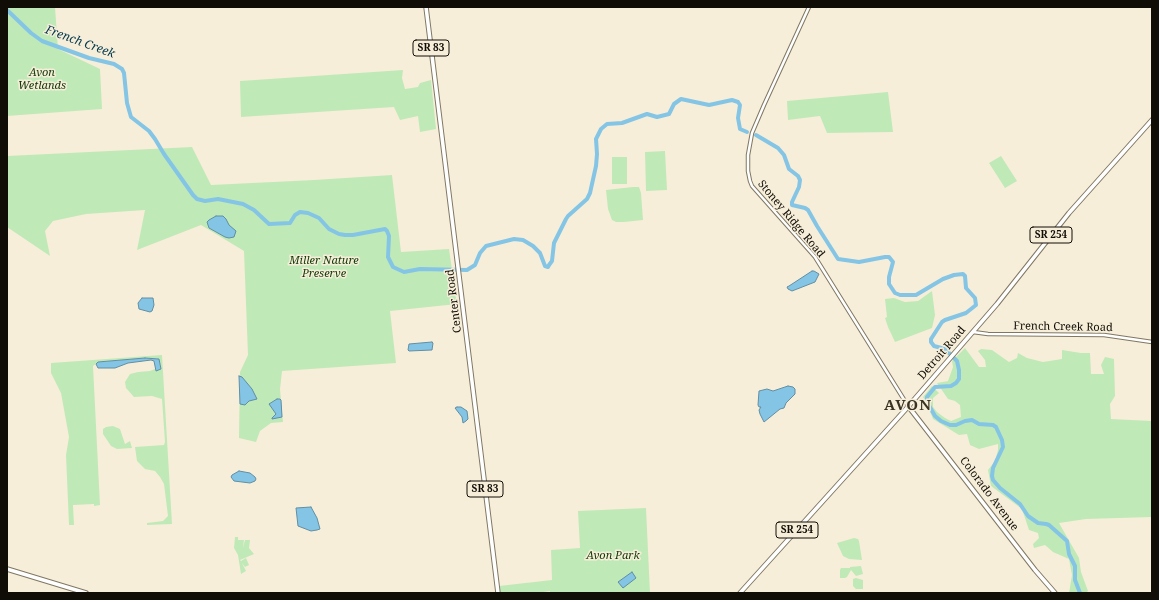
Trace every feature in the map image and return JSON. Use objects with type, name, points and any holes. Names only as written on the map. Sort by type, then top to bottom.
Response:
[{"type":"main road","name":"Center Road","points":[[426,7],[460,273],[498,593]]},
{"type":"main road","name":"Detroit Road","points":[[740,593],[974,332],[1069,213],[1152,120]]},
{"type":"main road","name":"Colorado Avenue","points":[[908,406],[1035,570],[1055,593]]},
{"type":"main road","points":[[7,569],[86,593]]},
{"type":"street","name":"Stoney Ridge Road","points":[[809,7],[752,134],[748,155],[750,181],[752,186],[815,257],[908,406]]},
{"type":"street","name":"French Creek Road","points":[[974,332],[988,334],[1104,335],[1152,342]]},
{"type":"green space","name":"Avon Wetlands","points":[[7,7],[55,7],[58,49],[100,69],[102,109],[7,116]]},
{"type":"green space","points":[[403,70],[402,78],[405,89],[418,87],[420,83],[431,80],[436,129],[420,132],[418,116],[400,120],[394,107],[241,117],[240,81]]},
{"type":"green space","points":[[888,92],[893,132],[827,133],[820,116],[788,120],[787,101]]},
{"type":"green space","name":"Miller Nature Preserve","points":[[192,147],[211,185],[392,175],[401,252],[449,249],[457,304],[390,311],[396,363],[282,371],[280,389],[283,422],[271,423],[260,431],[256,442],[239,438],[240,372],[248,355],[244,251],[201,225],[137,250],[145,210],[86,214],[53,221],[45,231],[50,256],[7,227],[7,156]]},
{"type":"green space","points":[[665,151],[667,190],[646,191],[645,152]]},
{"type":"green space","points":[[1001,156],[1017,181],[1005,188],[989,163]]},
{"type":"green space","points":[[612,157],[627,157],[627,184],[612,184]]},
{"type":"green space","points":[[639,187],[641,193],[643,220],[616,222],[612,220],[608,209],[606,190]]},
{"type":"green space","points":[[932,291],[935,315],[932,328],[895,342],[885,318],[887,317],[885,299],[894,298],[905,302],[918,301]]},
{"type":"green space","points":[[965,348],[979,367],[986,367],[985,360],[978,351],[981,349],[992,350],[1009,362],[1017,358],[1018,353],[1027,358],[1043,362],[1062,359],[1062,350],[1090,353],[1091,374],[1104,374],[1101,365],[1105,357],[1114,359],[1115,396],[1110,404],[1111,419],[1152,421],[1152,517],[1086,519],[1059,523],[1079,558],[1081,572],[1088,591],[1086,593],[1069,593],[1072,575],[1069,559],[1053,552],[1045,545],[1034,548],[1033,544],[1039,538],[1038,533],[1029,530],[1022,509],[991,486],[988,470],[995,461],[998,444],[979,449],[970,445],[967,434],[959,435],[933,419],[923,397],[932,386],[939,393],[933,398],[933,407],[937,412],[951,421],[961,417],[960,405],[955,401],[948,399],[937,383],[948,381],[953,367],[952,361]]},
{"type":"green space","points":[[162,355],[172,524],[147,525],[147,523],[163,521],[168,516],[164,484],[155,471],[145,469],[137,461],[135,447],[164,445],[162,399],[152,396],[134,397],[126,388],[125,382],[130,374],[161,369],[157,358],[145,358],[98,362],[93,366],[100,505],[73,505],[74,525],[69,525],[66,455],[69,437],[61,393],[51,373],[51,363]]},
{"type":"green space","points":[[113,426],[120,429],[125,444],[130,441],[132,448],[117,449],[111,446],[103,434],[103,429]]},
{"type":"green space","name":"Avon Park","points":[[646,508],[650,593],[550,593],[550,591],[537,593],[500,593],[499,586],[552,580],[551,550],[580,548],[578,511]]},
{"type":"green space","points":[[235,537],[238,537],[238,540],[244,540],[243,548],[245,540],[250,540],[249,548],[254,554],[240,560],[241,561],[246,558],[249,565],[245,567],[242,563],[246,571],[241,574],[238,555],[234,548]]},
{"type":"green space","points":[[854,538],[858,539],[859,541],[862,560],[849,559],[843,556],[837,543]]},
{"type":"green space","points":[[861,566],[863,574],[856,576],[851,570],[847,577],[840,578],[841,568]]},
{"type":"green space","points":[[856,578],[863,580],[863,589],[856,589],[853,586],[853,579]]},
{"type":"water","points":[[216,216],[223,216],[226,219],[229,225],[236,231],[234,237],[225,237],[209,228],[207,222]]},
{"type":"water","points":[[812,271],[819,274],[815,282],[792,291],[788,289],[787,287]]},
{"type":"water","points":[[142,298],[153,298],[154,305],[152,311],[150,312],[139,309],[138,303]]},
{"type":"water","points":[[432,342],[432,350],[408,350],[409,344]]},
{"type":"water","points":[[145,358],[159,359],[161,369],[156,371],[154,361],[151,360],[128,363],[115,368],[98,368],[96,364],[98,362]]},
{"type":"water","points":[[239,376],[242,377],[252,389],[257,399],[249,401],[245,405],[240,404]]},
{"type":"water","points":[[788,386],[795,389],[795,394],[786,403],[784,408],[780,409],[764,422],[759,410],[761,407],[758,405],[759,391],[767,389],[773,391]]},
{"type":"water","points":[[277,399],[281,400],[282,417],[272,419],[276,414],[269,404]]},
{"type":"water","points":[[461,407],[467,411],[468,419],[463,423],[462,417],[455,408]]},
{"type":"water","points":[[239,471],[250,473],[255,477],[255,481],[250,483],[234,481],[231,477],[232,475]]},
{"type":"water","points":[[311,507],[317,518],[320,529],[311,531],[298,526],[296,508]]},
{"type":"water","points":[[632,572],[636,578],[623,588],[618,582]]},
{"type":"waterway","name":"French Creek","points":[[7,10],[31,33],[42,41],[89,58],[114,64],[122,69],[124,73],[127,103],[131,117],[149,131],[197,199],[205,201],[218,199],[243,204],[254,210],[269,224],[290,223],[295,215],[300,212],[308,213],[319,218],[329,229],[339,234],[353,235],[385,229],[389,236],[388,257],[393,267],[404,272],[420,269],[467,270],[475,265],[480,253],[486,246],[514,239],[523,240],[533,246],[540,253],[545,266],[548,267],[552,261],[554,243],[566,219],[587,199],[590,193],[596,166],[596,139],[601,129],[607,124],[622,123],[647,114],[657,117],[669,114],[674,104],[681,99],[709,105],[732,100],[738,102],[740,105],[738,118],[740,129],[747,132]]},
{"type":"waterway","name":"French Creek","points":[[756,135],[778,148],[784,155],[789,169],[798,176],[800,180],[799,187],[792,205],[808,210],[838,259],[859,262],[889,257],[893,262],[889,277],[889,284],[895,293],[900,295],[916,295],[943,279],[954,275],[963,274],[965,276],[966,288],[975,298],[976,305],[966,313],[942,322],[931,339],[934,346],[945,349],[957,361],[959,379],[951,386],[935,387],[927,397],[927,402],[935,416],[941,421],[950,425],[956,425],[972,420],[979,424],[993,425],[996,427],[1002,440],[1003,447],[993,468],[993,480],[1000,488],[1020,504],[1028,516],[1038,523],[1049,525],[1067,541],[1069,554],[1075,566],[1075,580],[1080,593]]},
{"type":"district","name":"AVON","points":[[908,406]]}]
